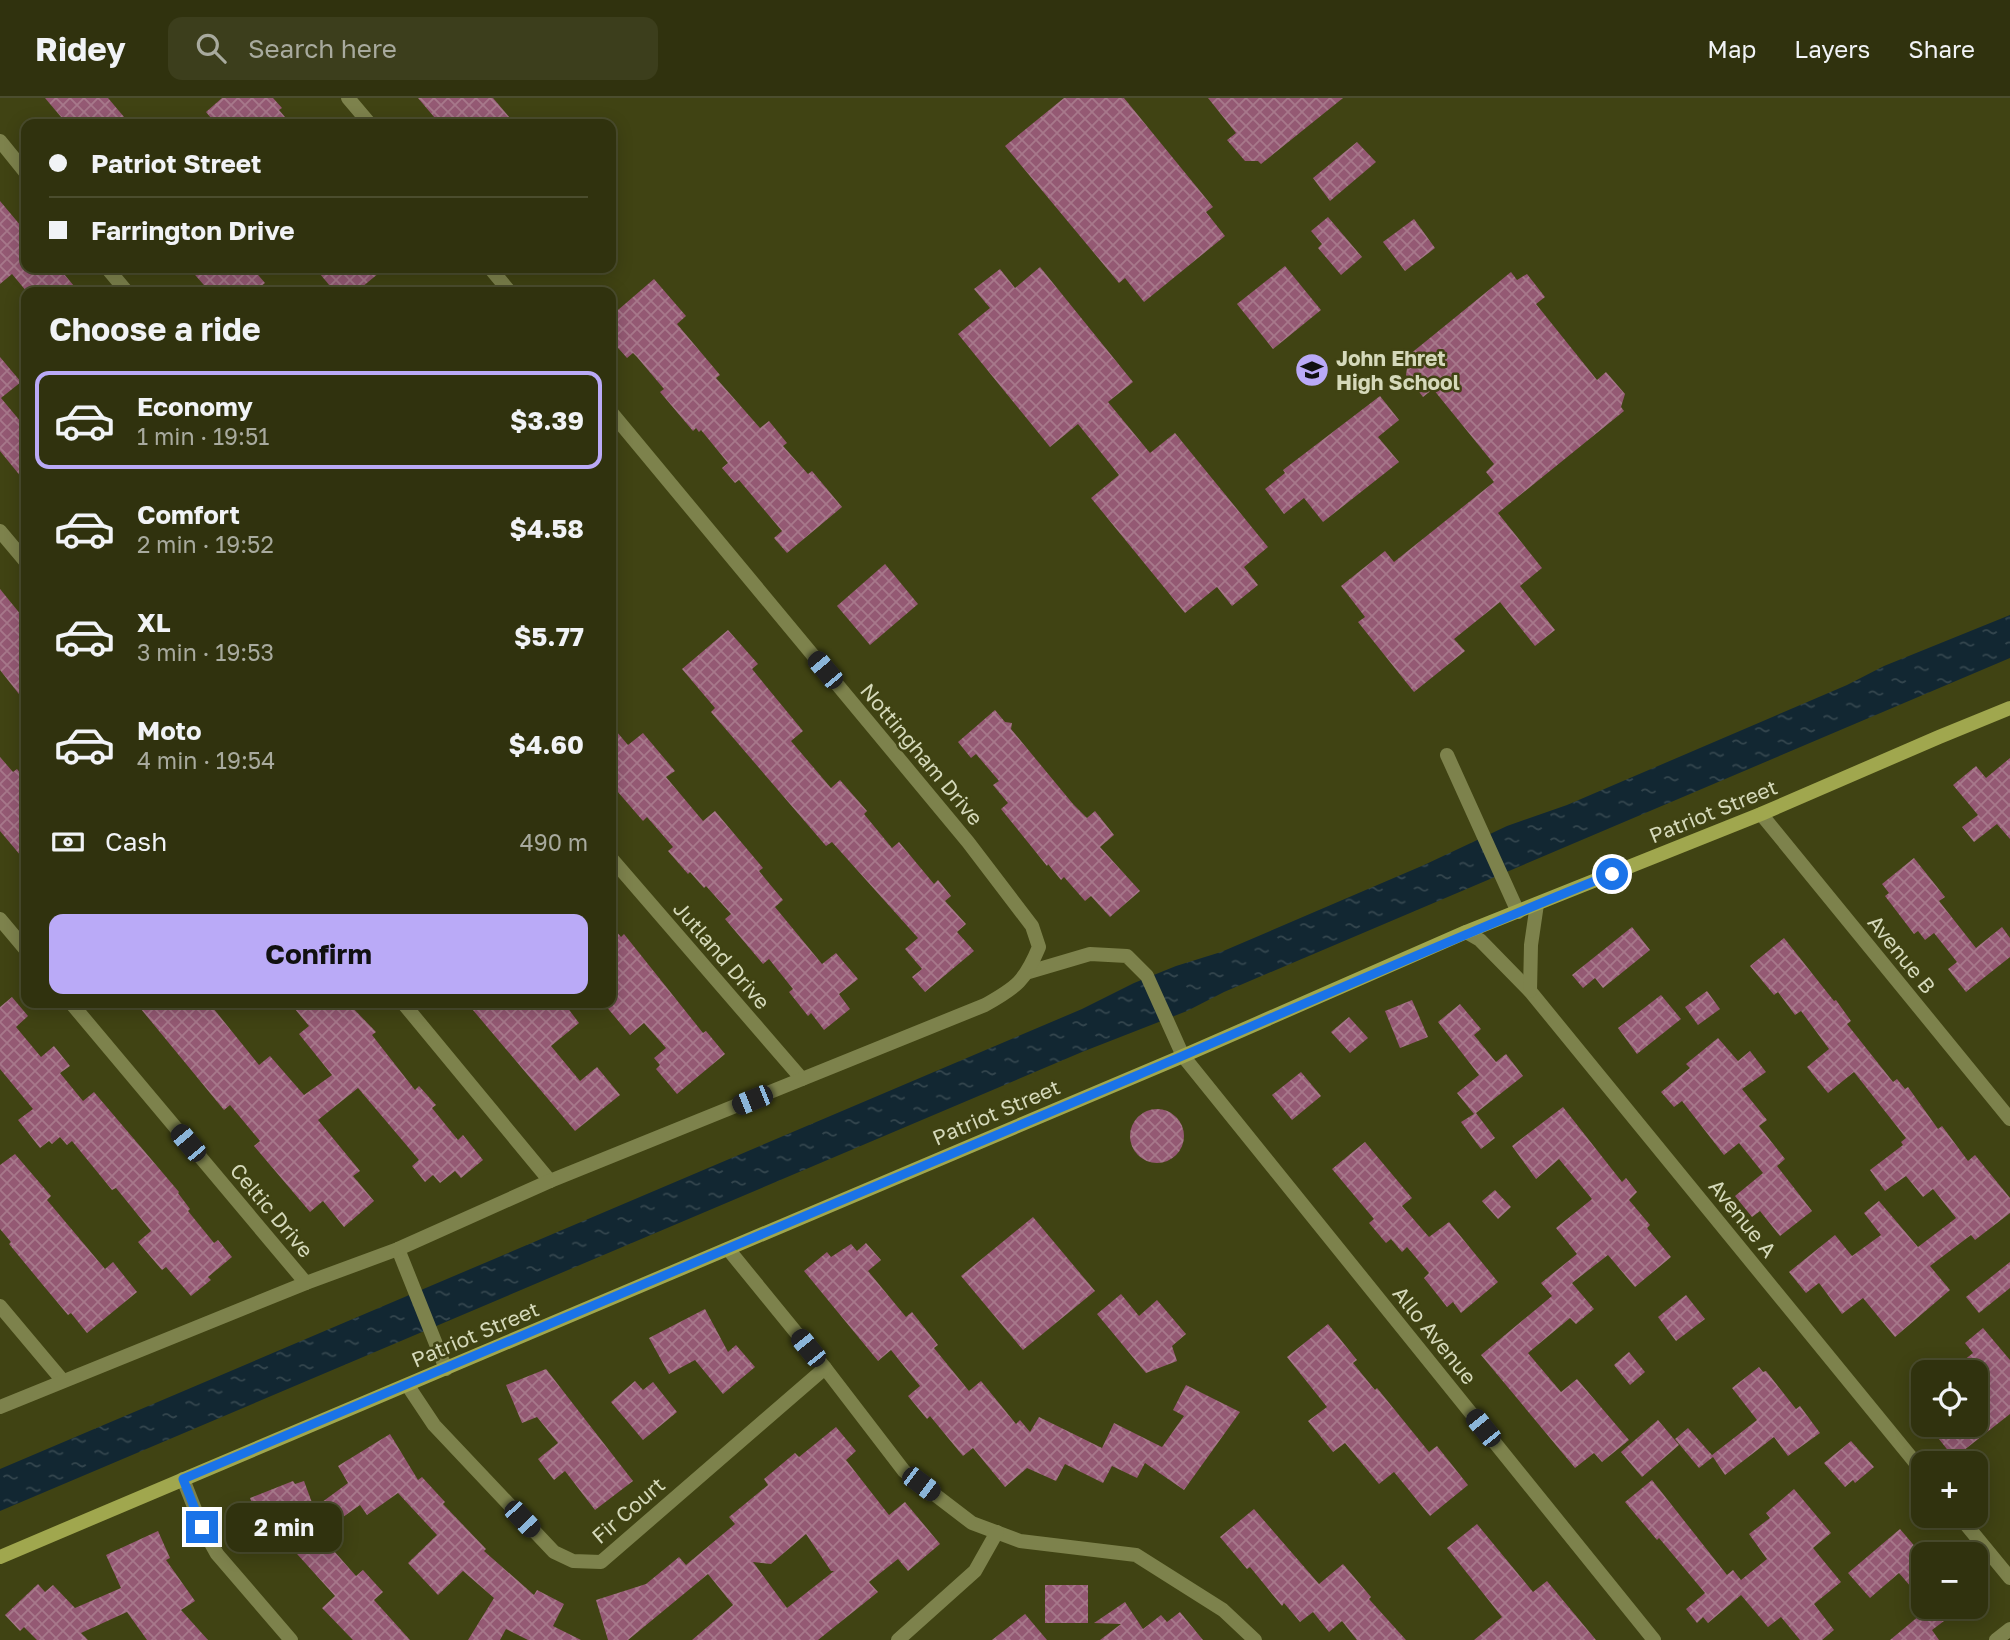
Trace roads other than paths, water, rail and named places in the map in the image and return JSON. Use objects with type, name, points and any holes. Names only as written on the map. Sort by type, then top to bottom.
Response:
[{"type":"main road","name":"Patriot Street","points":[[0,1557],[1183,1056],[1466,932],[1761,814],[2010,708]]},
{"type":"street","points":[[348,98],[366,119]]},
{"type":"street","points":[[0,142],[21,167]]},
{"type":"street","points":[[111,273],[123,287]]},
{"type":"street","points":[[494,273],[506,287]]},
{"type":"street","name":"Nottingham Drive","points":[[616,418],[968,842],[1032,926],[1040,947],[1029,972]]},
{"type":"street","points":[[0,531],[21,556]]},
{"type":"street","points":[[1447,755],[1518,912]]},
{"type":"street","name":"Avenue B","points":[[1761,814],[2010,1119]]},
{"type":"street","name":"Jutland Drive","points":[[616,865],[802,1079]]},
{"type":"street","points":[[1530,990],[1531,945],[1537,904]]},
{"type":"street","points":[[0,919],[21,944]]},
{"type":"street","name":"Avenue A","points":[[1466,932],[1480,940],[1530,990],[1911,1457]]},
{"type":"street","name":"Allo Avenue","points":[[1029,972],[1090,954],[1127,956],[1147,976],[1183,1056],[1654,1640]]},
{"type":"street","points":[[0,1407],[306,1283],[398,1249],[550,1181],[985,1005],[1013,989],[1029,972]]},
{"type":"street","name":"Celtic Drive","points":[[75,1008],[306,1283]]},
{"type":"street","points":[[407,1008],[550,1181]]},
{"type":"street","points":[[398,1249],[446,1369]]},
{"type":"street","points":[[728,1249],[904,1471],[972,1523],[1020,1541],[1136,1555],[1223,1610],[1255,1640]]},
{"type":"street","points":[[0,1306],[63,1381]]},
{"type":"street","name":"Fir Court","points":[[408,1386],[434,1425],[554,1552],[573,1561],[601,1562],[825,1368]]},
{"type":"street","points":[[183,1479],[202,1527],[217,1554],[291,1640]]},
{"type":"street","points":[[1969,1528],[2010,1578]]},
{"type":"street","points":[[898,1640],[975,1571],[997,1532]]},
{"type":"street","points":[[1996,1640],[2010,1629]]},
{"type":"water","points":[[2010,615],[2010,658],[1224,992],[1187,1011],[1082,1052],[0,1511],[0,1469],[1082,1009],[1134,983],[1221,952],[1424,865],[1507,826],[1567,805],[1847,685],[1884,666]]},
{"type":"place","name":"John Ehret High School","points":[[1312,370]]}]
